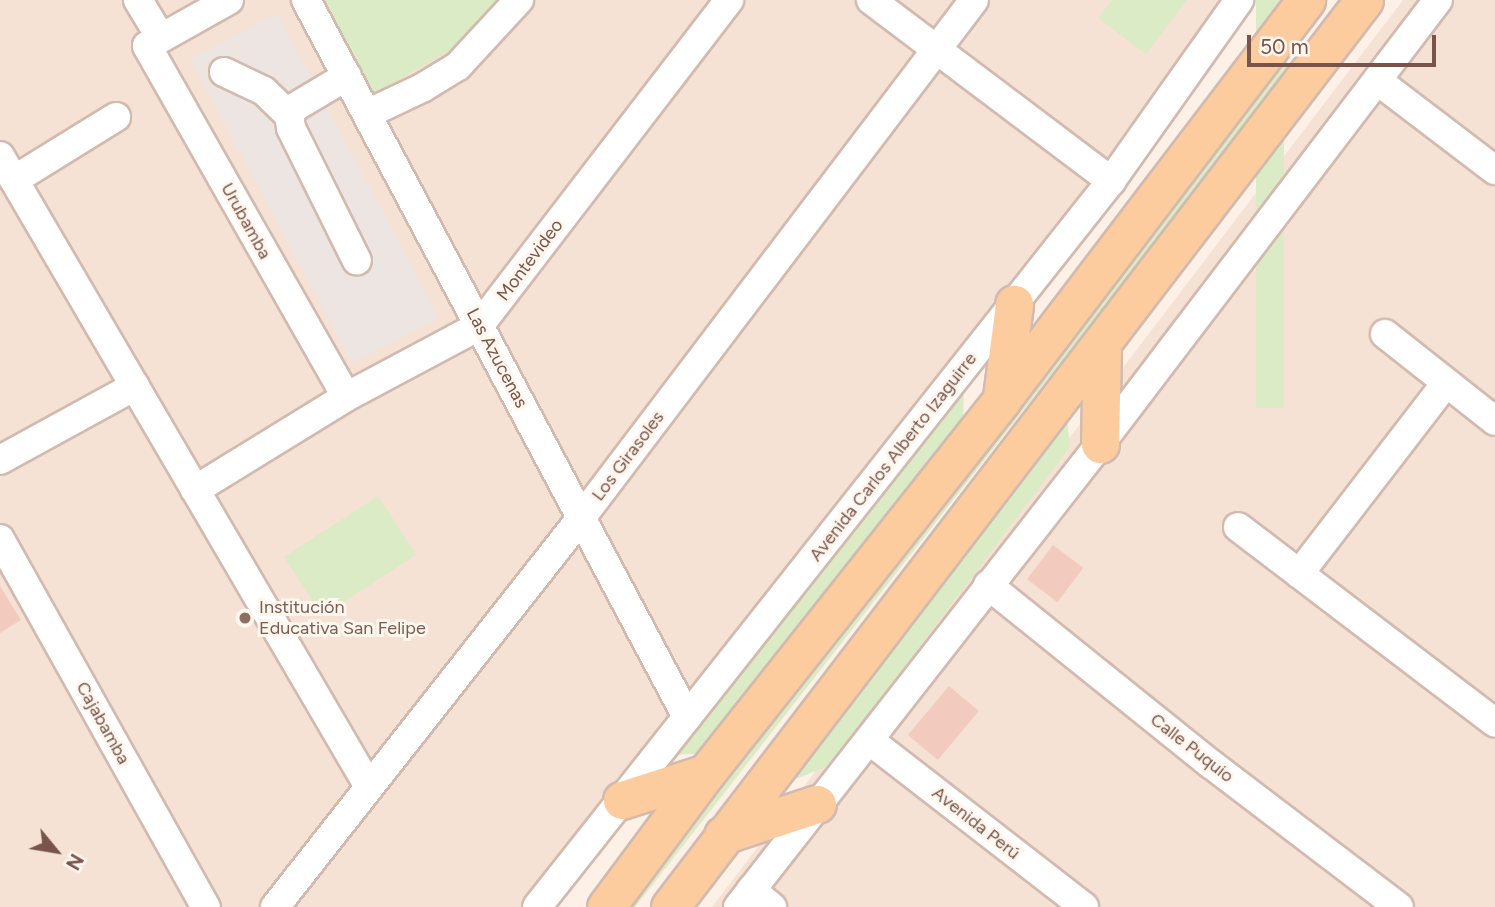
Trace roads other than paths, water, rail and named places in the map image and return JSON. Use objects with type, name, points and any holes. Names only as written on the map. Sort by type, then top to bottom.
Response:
[{"type":"main road","points":[[670,907],[1102,346],[1364,0]]},
{"type":"main road","points":[[1296,13],[1300,26],[1315,34],[1319,46],[1317,62]]},
{"type":"main road","points":[[606,907],[706,773],[1002,399],[1296,13]]},
{"type":"main road","points":[[1002,399],[1014,304]]},
{"type":"main road","points":[[1100,444],[1102,346]]},
{"type":"main road","points":[[622,800],[706,773]]},
{"type":"main road","points":[[723,835],[817,804]]},
{"type":"street","name":"Urubamba","points":[[138,0],[154,42],[345,397]]},
{"type":"street","points":[[154,42],[229,0]]},
{"type":"street","name":"Las Azucenas","points":[[306,0],[687,717]]},
{"type":"street","points":[[367,114],[422,88],[458,66],[519,0]]},
{"type":"street","name":"Montevideo","points":[[195,490],[345,397],[479,326],[729,0]]},
{"type":"street","points":[[871,0],[937,47],[1111,181]]},
{"type":"street","name":"Los Girasoles","points":[[275,907],[368,785],[581,518],[974,0]]},
{"type":"street","name":"Avenida Carlos Alberto Izaguirre","points":[[537,907],[1111,181],[1239,0]]},
{"type":"street","points":[[754,901],[817,804],[1100,444],[1438,0]]},
{"type":"street","points":[[224,72],[264,91],[289,115],[291,128],[357,261]]},
{"type":"street","points":[[289,115],[295,107],[347,76]]},
{"type":"street","points":[[1378,81],[1495,170]]},
{"type":"street","points":[[14,180],[116,117]]},
{"type":"street","points":[[0,156],[195,490],[252,581],[368,785]]},
{"type":"street","points":[[1385,334],[1495,421]]},
{"type":"street","points":[[1299,574],[1446,383]]},
{"type":"street","points":[[0,460],[135,386]]},
{"type":"street","points":[[1238,527],[1495,723]]},
{"type":"street","name":"Cajabamba","points":[[0,539],[206,907]]},
{"type":"street","name":"Calle Puquio","points":[[988,585],[1211,764],[1399,907]]},
{"type":"street","name":"Avenida Perú","points":[[869,740],[1084,907]]},
{"type":"place","name":"Institución Educativa San Felipe","points":[[245,618]]}]
